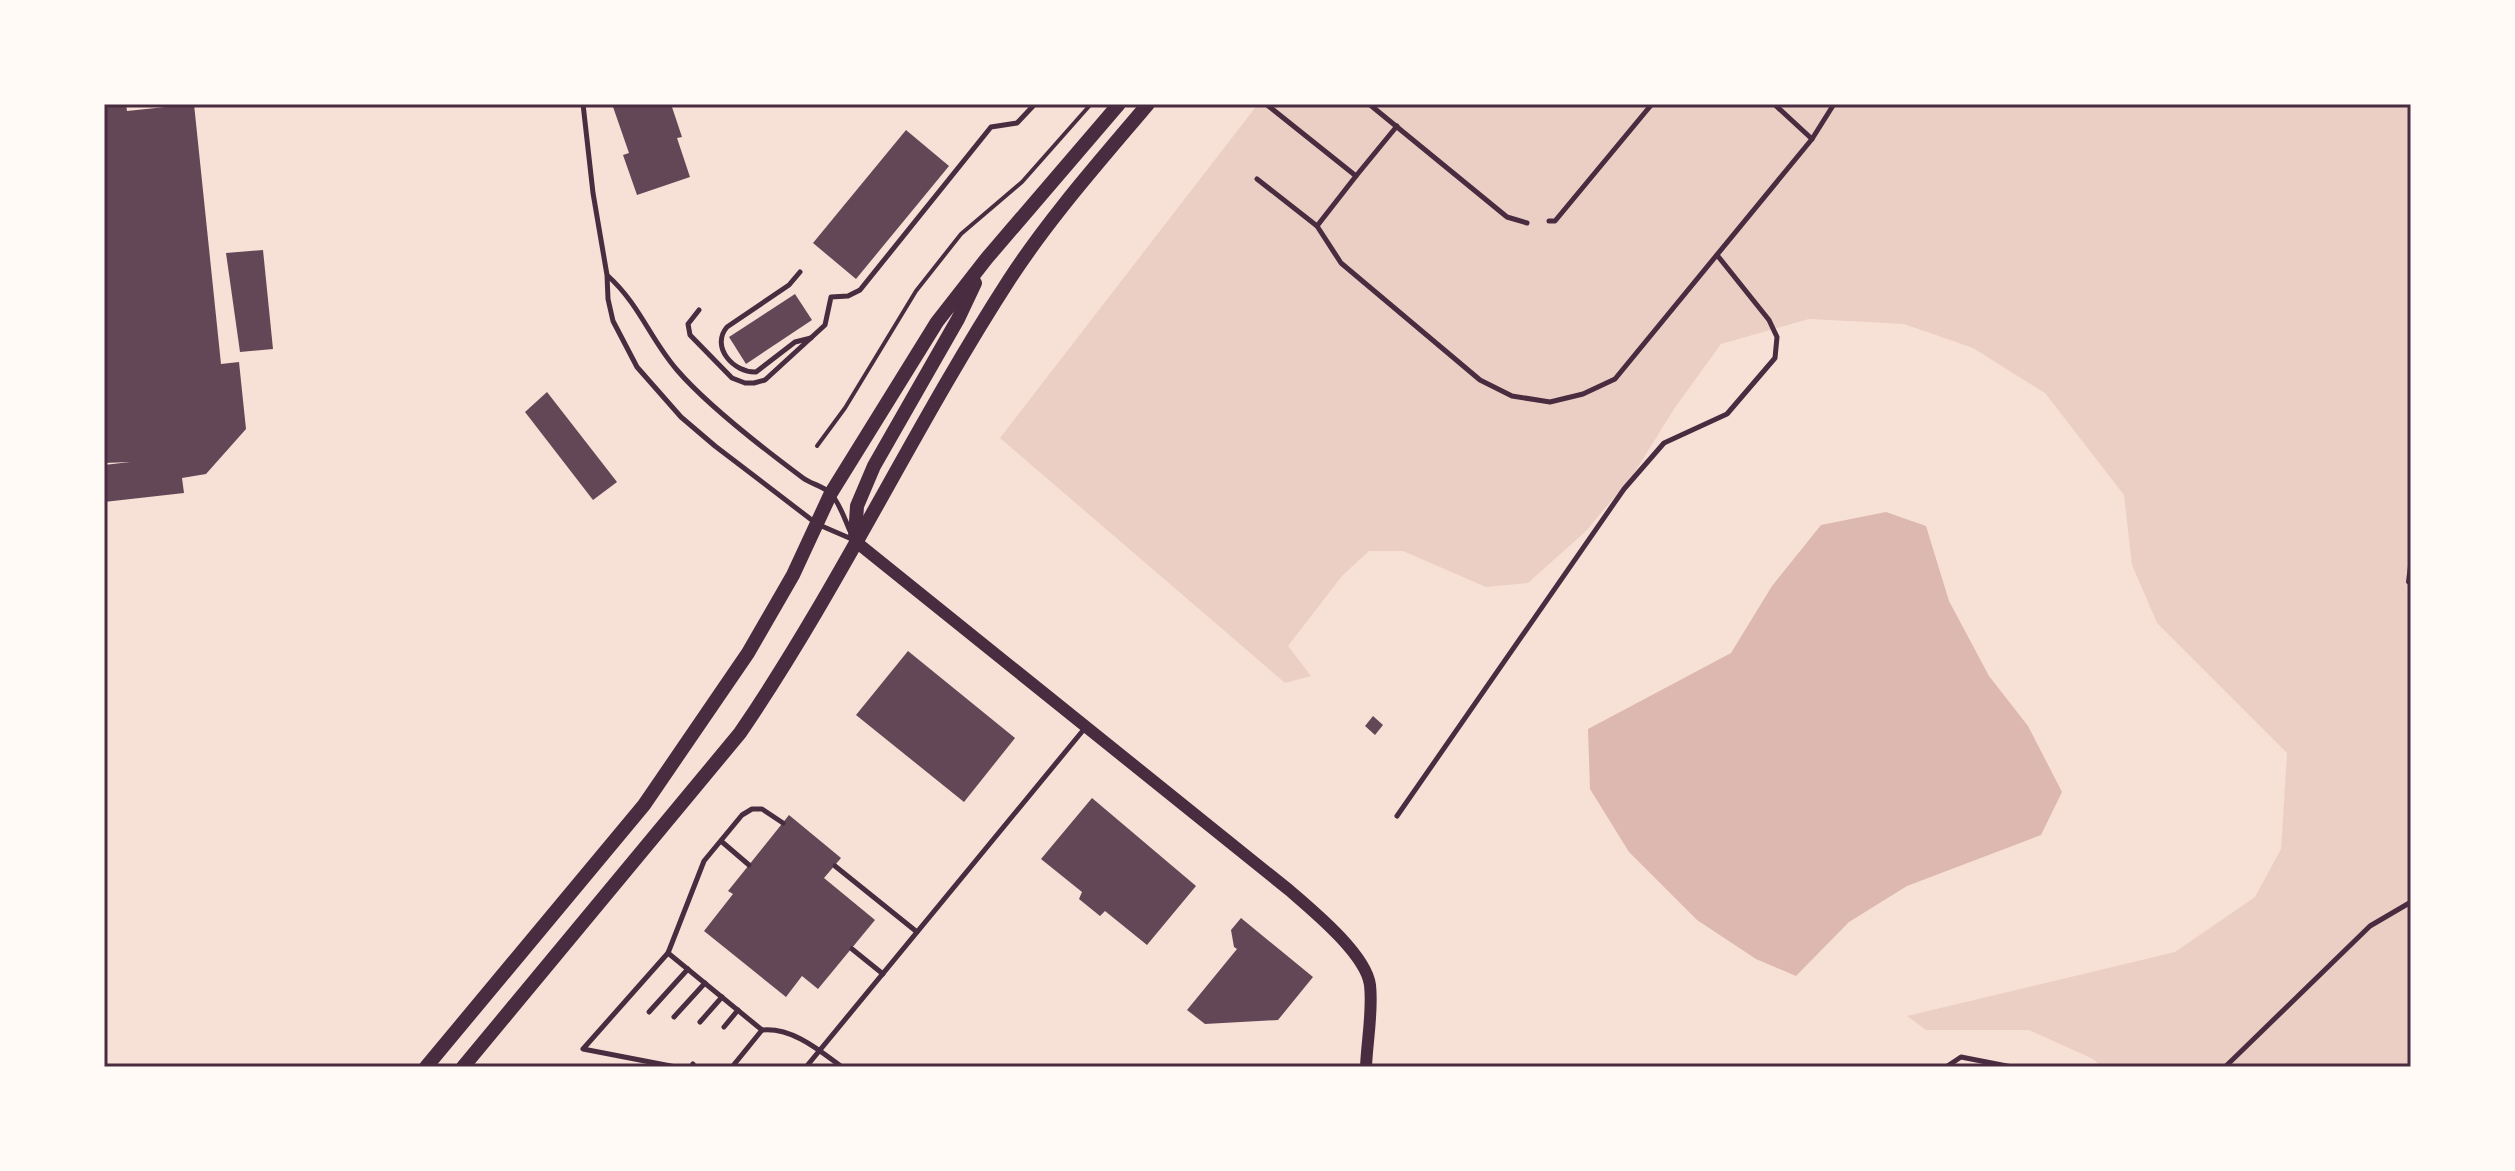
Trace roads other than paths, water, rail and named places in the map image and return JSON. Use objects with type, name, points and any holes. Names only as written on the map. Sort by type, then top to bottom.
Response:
[{"type":"main road","points":[[426,1067],[644,805],[748,653],[793,575],[831,493],[937,322],[987,258],[1119,104]]},
{"type":"main road","points":[[463,1067],[740,733],[779,676],[969,344],[1011,277],[1050,222],[1148,104]]},
{"type":"main road","points":[[855,541],[857,506],[874,466],[958,319],[987,258]]},
{"type":"street","points":[[855,541],[1289,890],[1340,936],[1364,967],[1370,983],[1366,1067]]},
{"type":"lane","points":[[583,104],[608,299],[613,321],[637,367],[681,417],[715,446],[817,524],[855,541]]},
{"type":"lane","points":[[699,310],[688,324],[690,335],[732,378],[745,383],[765,380],[825,325],[831,297],[848,296],[860,290],[991,127],[1017,123],[1035,104]]},
{"type":"lane","points":[[1266,104],[1356,176]]},
{"type":"lane","points":[[1369,104],[1507,217],[1527,223]]},
{"type":"lane","points":[[1549,221],[1555,221],[1652,104]]},
{"type":"lane","points":[[1774,104],[1812,139]]},
{"type":"lane","points":[[1257,179],[1317,226],[1341,263],[1480,380],[1512,396],[1550,402],[1583,394],[1615,379],[1812,139],[1834,104]]},
{"type":"lane","points":[[1317,226],[1397,126]]},
{"type":"lane","points":[[1397,816],[1624,489],[1664,443],[1727,414],[1775,358],[1777,337],[1769,320],[1717,255]]},
{"type":"lane","points":[[800,272],[789,285],[727,327],[722,333],[721,345],[738,368],[750,373],[756,372],[795,342],[812,338]]},
{"type":"lane","points":[[607,275],[639,309],[663,351],[696,390],[806,480],[831,493],[855,541]]},
{"type":"lane","points":[[806,1067],[1086,727]]},
{"type":"lane","points":[[676,1067],[583,1049],[668,953],[704,861],[742,815],[752,809],[762,809],[783,823]]},
{"type":"lane","points":[[721,841],[749,865]]},
{"type":"lane","points":[[835,866],[917,932]]},
{"type":"lane","points":[[2225,1067],[2370,926],[2411,902]]},
{"type":"lane","points":[[852,949],[883,974]]},
{"type":"lane","points":[[668,953],[762,1030],[779,1029],[842,1067]]},
{"type":"lane","points":[[649,1012],[688,969]]},
{"type":"lane","points":[[674,1017],[705,983]]},
{"type":"lane","points":[[700,1022],[722,997]]},
{"type":"lane","points":[[724,1027],[738,1010]]},
{"type":"lane","points":[[732,1067],[762,1030]]},
{"type":"lane","points":[[614,1055],[619,1048]]},
{"type":"lane","points":[[639,1060],[645,1054]]},
{"type":"lane","points":[[1946,1067],[1961,1057],[2012,1067]]},
{"type":"lane","points":[[664,1065],[670,1058]]}]
